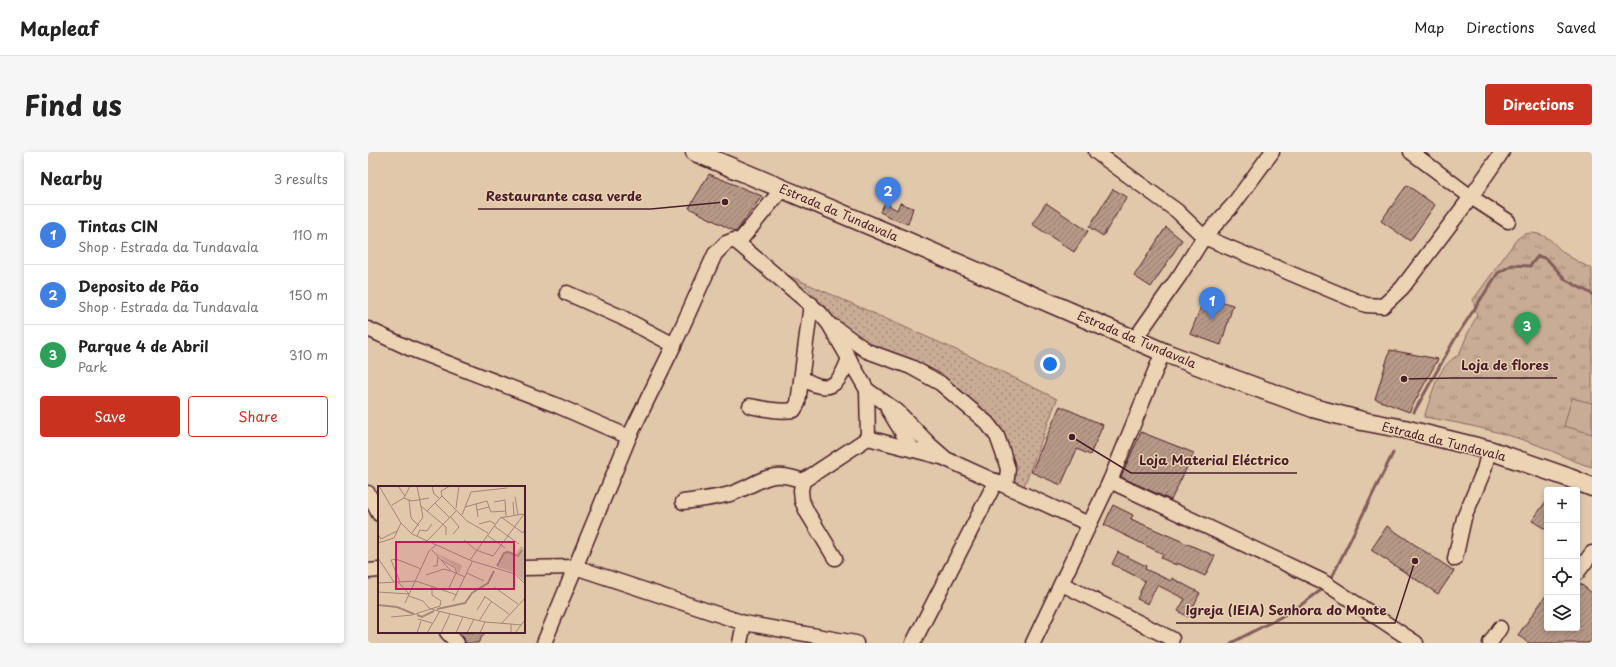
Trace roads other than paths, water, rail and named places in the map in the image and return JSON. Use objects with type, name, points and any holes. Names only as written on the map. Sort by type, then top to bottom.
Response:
[{"type":"main road","name":"Estrada da Tundavala","points":[[695,152],[783,188],[1164,352],[1313,408],[1362,421],[1404,429],[1489,450],[1567,476],[1592,487]]},
{"type":"street","points":[[1096,152],[1177,211],[1204,237],[1366,305],[1383,306],[1402,288],[1471,197],[1502,152]]},
{"type":"street","points":[[1135,339],[1204,237],[1233,205],[1272,152]]},
{"type":"street","points":[[1412,152],[1471,197],[1508,221]]},
{"type":"street","points":[[738,243],[783,188]]},
{"type":"street","points":[[544,643],[629,437],[674,345],[715,254],[726,243],[734,240],[811,304],[829,324],[867,390],[897,411],[946,459]]},
{"type":"street","points":[[567,293],[621,317],[674,345]]},
{"type":"street","points":[[750,406],[770,410],[794,410],[798,403],[811,304]]},
{"type":"street","points":[[829,324],[867,351],[911,367],[940,383],[987,423],[997,436],[1008,469],[913,643]]},
{"type":"street","points":[[368,329],[412,349],[556,405],[629,437]]},
{"type":"street","points":[[1033,643],[1110,482],[1164,352]]},
{"type":"street","points":[[802,378],[814,386],[824,387],[830,385],[839,380],[849,358]]},
{"type":"street","points":[[867,390],[868,438]]},
{"type":"street","points":[[882,400],[913,450]]},
{"type":"street","points":[[835,558],[802,501],[801,490],[803,481],[868,438],[946,459],[1089,524]]},
{"type":"street","points":[[1455,560],[1464,518],[1484,470],[1489,450]]},
{"type":"street","points":[[683,502],[728,494],[771,476],[789,476],[803,481]]},
{"type":"street","points":[[1110,482],[1322,581],[1416,643]]},
{"type":"street","points":[[368,493],[378,512]]},
{"type":"street","points":[[1580,569],[1592,553]]},
{"type":"street","points":[[525,568],[575,567],[744,623],[856,643]]},
{"type":"street","points":[[1062,584],[1172,639]]},
{"type":"street","points":[[740,643],[744,623]]},
{"type":"street","points":[[1490,643],[1500,628]]},
{"type":"street","points":[[448,633],[457,643]]},
{"type":"waterway","points":[[1414,412],[1456,337],[1498,273],[1512,265],[1530,266],[1538,256],[1547,259],[1566,280],[1592,294]]},
{"type":"waterway","points":[[1330,581],[1393,453]]},
{"type":"waterway","points":[[1231,643],[1294,610],[1324,588]]},
{"type":"place","name":"Restaurante casa verde","points":[[725,202]]},
{"type":"place","name":"Deposito de Pão","points":[[888,210]]},
{"type":"place","name":"Tintas CIN","points":[[1212,320]]},
{"type":"place","name":"Parque 4 de Abril","points":[[1527,345]]},
{"type":"place","name":"Loja de flores","points":[[1404,379]]},
{"type":"place","name":"Loja Material Eléctrico","points":[[1072,437]]},
{"type":"place","name":"Igreja (IEIA) Senhora do Monte","points":[[1415,561]]}]
